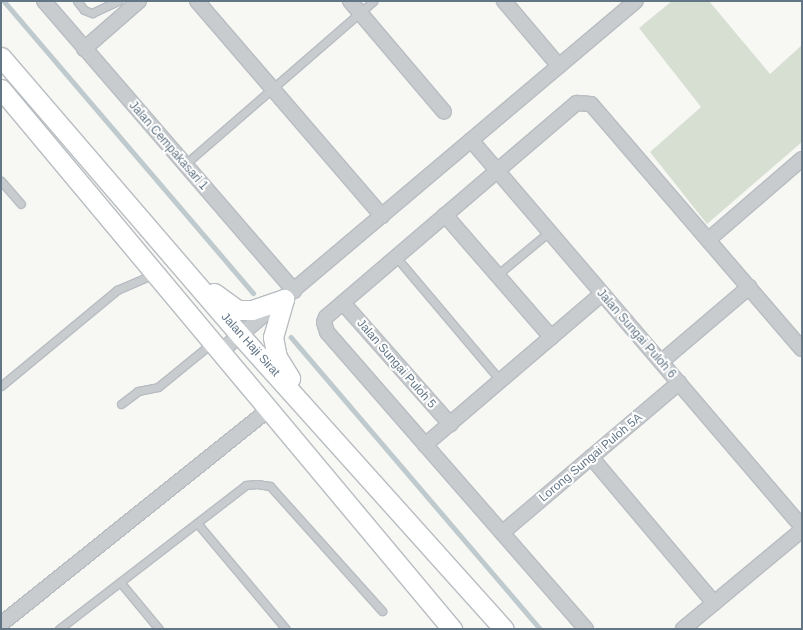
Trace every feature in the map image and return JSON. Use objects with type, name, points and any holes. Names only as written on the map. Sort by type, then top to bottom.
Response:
[{"type":"main road","name":"Jalan Haji Sirat","points":[[1,57],[240,335],[504,629]]},
{"type":"main road","points":[[1,89],[452,629]]},
{"type":"main road","points":[[124,200],[223,302],[238,310],[252,310],[289,295]]},
{"type":"main road","points":[[289,295],[273,337],[277,357],[295,388],[349,457]]},
{"type":"street","name":"Jalan Cempakasari 1","points":[[44,1],[184,165],[289,295]]},
{"type":"street","points":[[84,49],[139,1]]},
{"type":"street","points":[[197,1],[382,216]]},
{"type":"street","points":[[350,1],[444,112]]},
{"type":"street","points":[[504,1],[559,66]]},
{"type":"street","points":[[216,348],[240,335],[289,295],[636,1]]},
{"type":"street","points":[[586,629],[327,332],[324,322],[326,317],[577,102],[591,104],[802,349]]},
{"type":"street","name":"Jalan Sungai Puloh 6","points":[[471,140],[802,527]]},
{"type":"street","points":[[708,240],[802,159]]},
{"type":"street","points":[[445,215],[551,337]]},
{"type":"street","points":[[661,362],[749,287]]},
{"type":"street","points":[[425,445],[602,294]]},
{"type":"street","name":"Jalan Sungai Puloh 5","points":[[343,303],[450,424]]},
{"type":"street","name":"Lorong Sungai Puloh 5A","points":[[503,532],[679,383]]},
{"type":"street","points":[[1,624],[269,409]]},
{"type":"street","points":[[591,457],[714,603]]},
{"type":"street","points":[[683,629],[802,530]]},
{"type":"lane","points":[[77,1],[84,10],[92,13],[118,1]]},
{"type":"lane","points":[[184,165],[373,1]]},
{"type":"lane","points":[[1,181],[21,204]]},
{"type":"lane","points":[[497,275],[549,232]]},
{"type":"lane","points":[[396,256],[500,380]]},
{"type":"lane","points":[[1,386],[117,290],[154,274]]},
{"type":"lane","points":[[120,404],[138,391],[158,387],[216,348]]},
{"type":"lane","points":[[58,629],[246,485],[270,486],[382,611]]},
{"type":"lane","points":[[197,523],[286,629]]},
{"type":"lane","points":[[120,582],[159,629]]},
{"type":"shaded area","points":[[672,1],[709,1],[770,74],[802,45],[802,142],[707,224],[650,152],[701,107],[639,28]]},
{"type":"waterway","points":[[4,1],[253,293]]},
{"type":"waterway","points":[[291,337],[540,629]]}]
